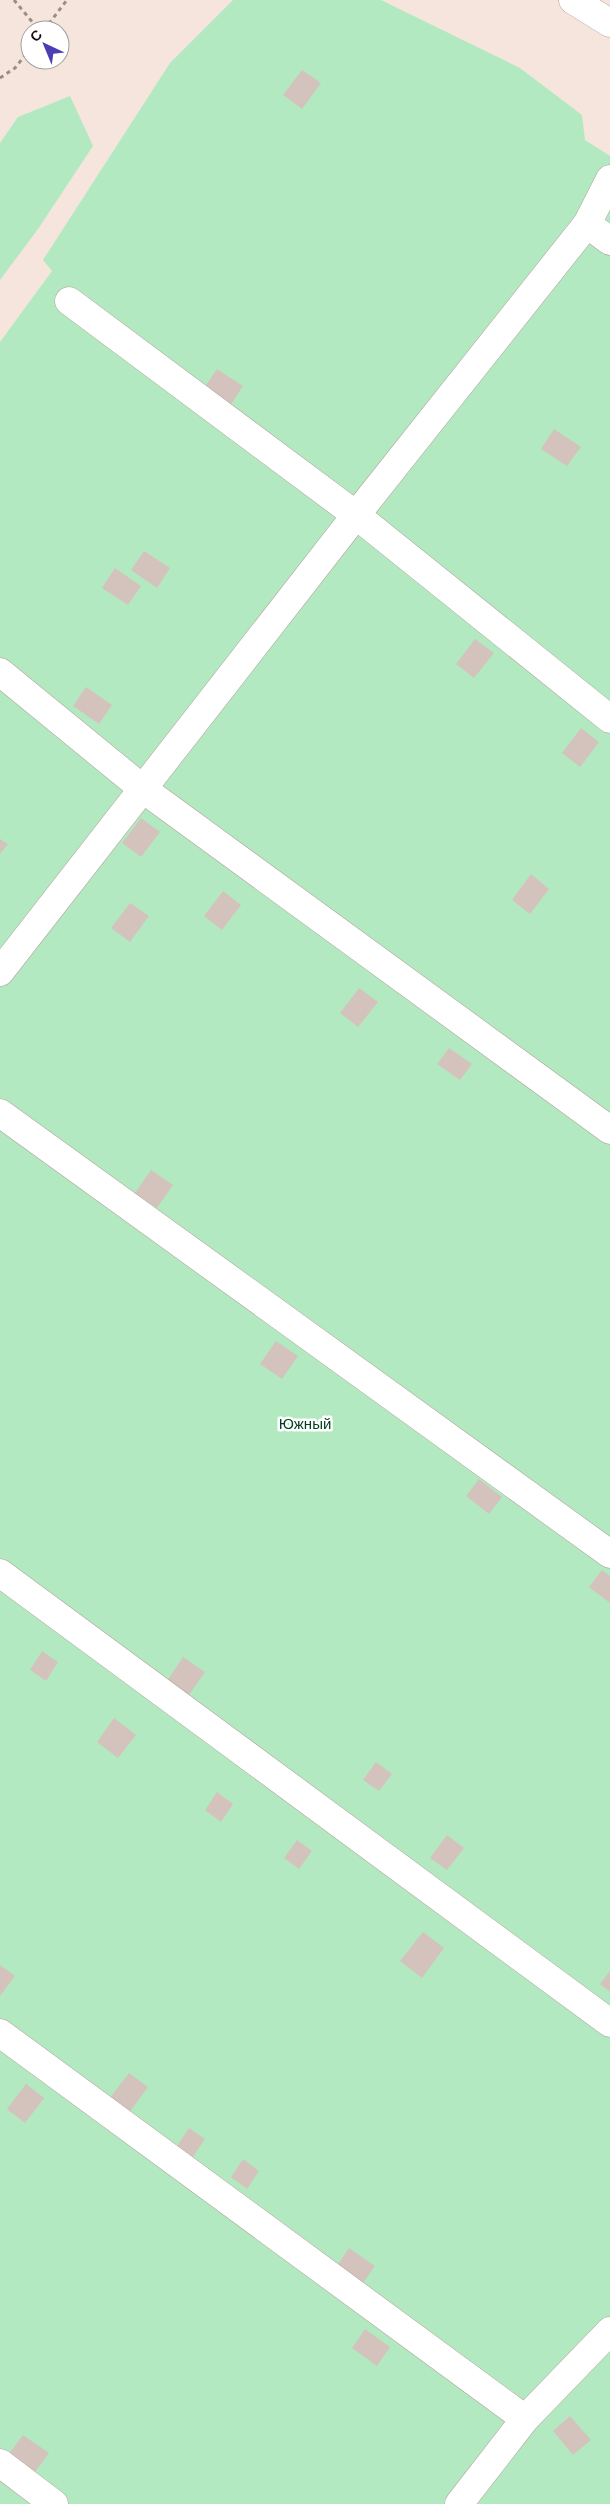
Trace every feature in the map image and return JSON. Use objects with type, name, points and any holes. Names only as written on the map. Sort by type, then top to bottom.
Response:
[{"type":"street","points":[[573,0],[610,23]]},
{"type":"street","points":[[0,972],[356,516],[588,224],[610,179]]},
{"type":"street","points":[[588,224],[610,242]]},
{"type":"street","points":[[69,301],[356,516],[610,719]]},
{"type":"street","points":[[0,672],[143,789],[610,1130]]},
{"type":"street","points":[[0,1113],[610,1554]]},
{"type":"street","points":[[0,1573],[610,2023]]},
{"type":"street","points":[[0,2033],[525,2419]]},
{"type":"street","points":[[459,2504],[525,2419],[610,2331]]},
{"type":"street","points":[[0,2463],[54,2504]]},
{"type":"path","points":[[14,0],[31,20]]},
{"type":"path","points":[[52,20],[67,0]]},
{"type":"path","points":[[0,78],[15,68],[20,62]]},
{"type":"green space","name":"Южный","points":[[233,0],[381,0],[520,68],[582,115],[585,140],[610,156],[610,2504],[0,2504],[0,342],[52,271],[43,260],[170,63]]},
{"type":"green space","points":[[70,96],[93,146],[38,229],[0,280],[0,143],[18,117]]},
{"type":"building","points":[[302,70],[321,83],[302,109],[283,95]]},
{"type":"building","points":[[217,369],[243,386],[230,406],[204,388]]},
{"type":"building","points":[[554,429],[581,447],[567,466],[541,449]]},
{"type":"building","points":[[144,551],[170,568],[157,588],[131,570]]},
{"type":"building","points":[[115,568],[141,586],[128,605],[102,588]]},
{"type":"building","points":[[475,639],[494,653],[474,678],[456,664]]},
{"type":"building","points":[[86,687],[112,705],[99,724],[73,706]]},
{"type":"building","points":[[581,728],[599,742],[580,767],[562,753]]},
{"type":"building","points":[[141,818],[160,832],[141,857],[122,843]]},
{"type":"building","points":[[0,839],[8,844],[0,854]]},
{"type":"building","points":[[531,874],[549,889],[530,914],[512,900]]},
{"type":"building","points":[[223,891],[241,905],[222,930],[204,916]]},
{"type":"building","points":[[130,903],[149,916],[130,942],[111,928]]},
{"type":"building","points":[[359,988],[378,1002],[358,1027],[340,1013]]},
{"type":"building","points":[[449,1048],[472,1064],[460,1080],[437,1064]]},
{"type":"building","points":[[151,1170],[173,1185],[157,1208],[135,1193]]},
{"type":"building","points":[[276,1341],[298,1356],[282,1379],[260,1364]]},
{"type":"building","points":[[479,1479],[502,1497],[489,1514],[466,1496]]},
{"type":"building","points":[[602,1570],[610,1576],[610,1603],[589,1587]]},
{"type":"building","points":[[42,1651],[58,1662],[46,1681],[30,1670]]},
{"type":"building","points":[[183,1657],[205,1672],[189,1695],[167,1681]]},
{"type":"building","points":[[114,1718],[136,1735],[118,1758],[97,1742]]},
{"type":"building","points":[[376,1762],[392,1774],[379,1791],[363,1780]]},
{"type":"building","points":[[217,1792],[233,1804],[221,1822],[205,1810]]},
{"type":"building","points":[[447,1835],[464,1848],[447,1870],[430,1858]]},
{"type":"building","points":[[297,1840],[312,1851],[299,1869],[284,1858]]},
{"type":"building","points":[[423,1932],[444,1948],[422,1978],[400,1961]]},
{"type":"building","points":[[0,1965],[15,1976],[0,1996]]},
{"type":"building","points":[[610,1971],[610,1992],[600,1984]]},
{"type":"building","points":[[129,2073],[148,2087],[129,2113],[110,2098]]},
{"type":"building","points":[[26,2084],[44,2098],[25,2123],[7,2109]]},
{"type":"building","points":[[189,2128],[205,2139],[193,2157],[177,2146]]},
{"type":"building","points":[[243,2159],[259,2171],[247,2189],[231,2177]]},
{"type":"building","points":[[349,2248],[375,2266],[361,2286],[336,2267]]},
{"type":"building","points":[[365,2329],[390,2347],[377,2366],[352,2348]]},
{"type":"building","points":[[570,2416],[591,2440],[573,2455],[553,2431]]},
{"type":"building","points":[[23,2435],[49,2453],[35,2472],[9,2454]]}]
